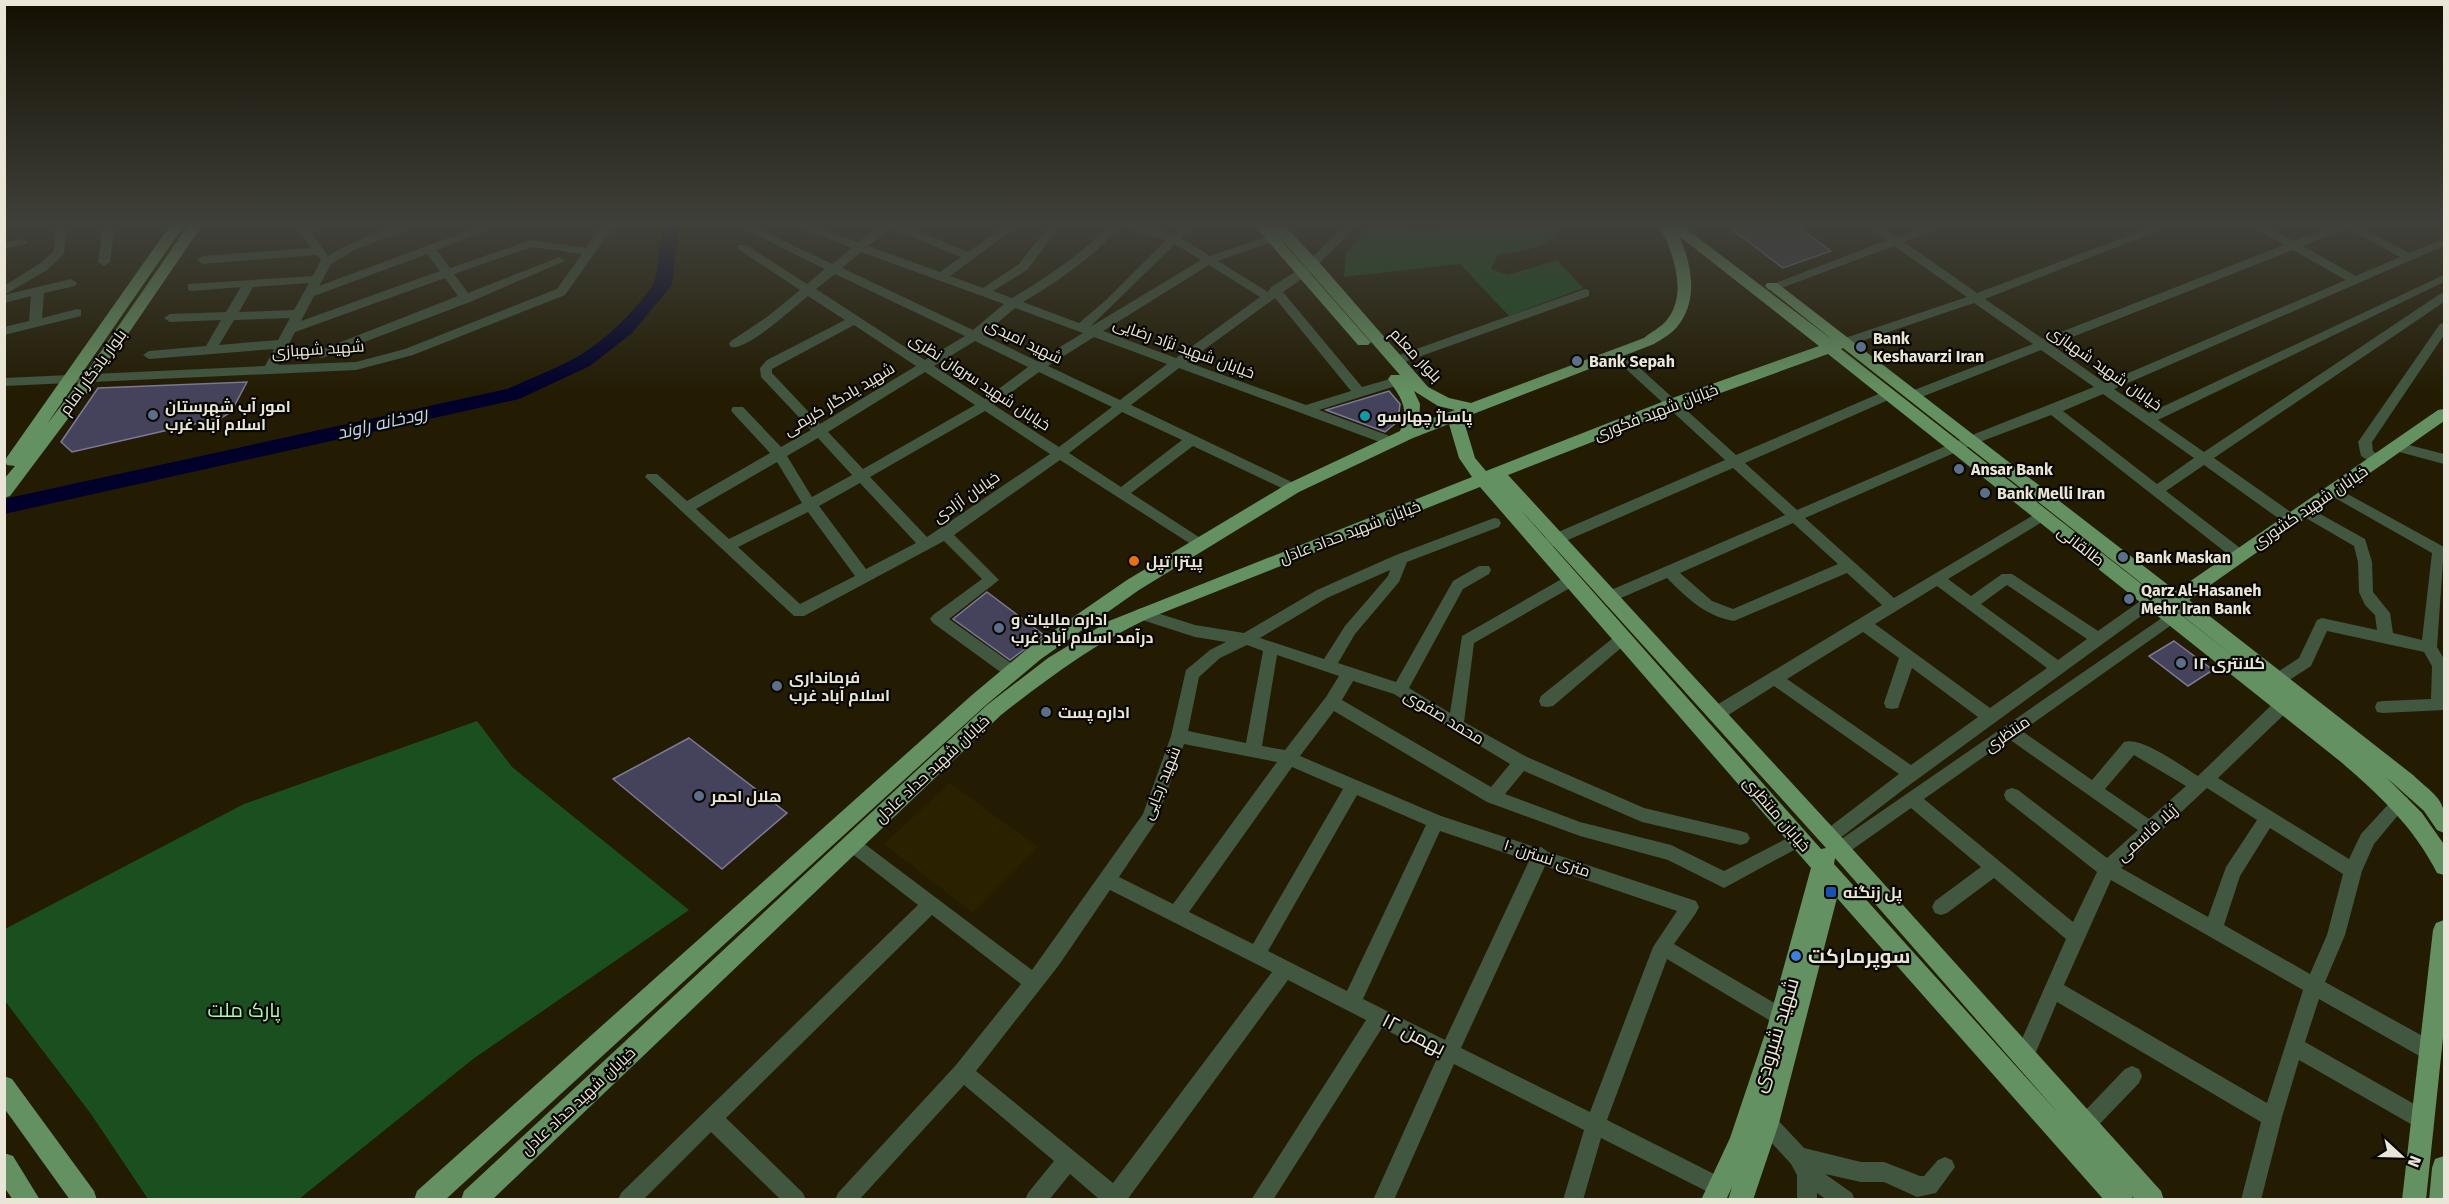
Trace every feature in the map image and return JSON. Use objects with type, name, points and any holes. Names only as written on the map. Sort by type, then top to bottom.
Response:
[{"type":"main road","name":"بلوار یادگار امام","points":[[6,484],[69,379],[138,280]]},
{"type":"main road","name":"بلوار یادگار امام","points":[[6,484],[89,380],[157,280]]},
{"type":"main road","name":"بلوار معلم","points":[[1317,280],[1409,394],[1413,403],[1412,423],[1399,437]]},
{"type":"main road","name":"بلوار معلم","points":[[1319,280],[1422,391],[1431,397],[1473,409]]},
{"type":"main road","name":"خیابان شهید حداد عادل","points":[[426,1200],[1012,672],[1100,608],[1293,488],[1399,437],[1649,341],[1672,323],[1681,307],[1684,280]]},
{"type":"main road","points":[[1746,280],[1838,345]]},
{"type":"main road","points":[[1763,280],[1838,345]]},
{"type":"main road","name":"طالقانی","points":[[1838,345],[1888,395],[1955,448],[2151,601],[2174,609]]},
{"type":"main road","name":"طالقانی","points":[[1838,345],[1914,395],[1972,440],[2174,609],[2269,685],[2406,781],[2431,805],[2445,824]]},
{"type":"main road","name":"خیابان شهید فکوری","points":[[1491,478],[1673,405],[1838,345]]},
{"type":"main road","name":"خیابان شهید کشوری","points":[[2174,609],[2240,555],[2445,414]]},
{"type":"main road","name":"خیابان منتظری","points":[[1454,416],[1462,440],[1461,448],[1470,464],[1491,478],[1549,542],[1610,597],[1835,843],[2152,1200]]},
{"type":"main road","name":"خیابان شهید حداد عادل","points":[[473,1200],[994,710],[1055,663],[1116,626],[1185,595],[1491,478]]},
{"type":"main road","name":"خیابان منتظری","points":[[1549,542],[1572,580],[1827,872],[2121,1200]]},
{"type":"main road","points":[[1159,570],[1153,583],[1157,591],[1164,595],[1185,595]]},
{"type":"main road","points":[[1100,608],[1121,609],[1124,613],[1123,617],[1116,626]]},
{"type":"main road","name":"طالقانی","points":[[2288,699],[2402,802],[2435,845],[2445,866]]},
{"type":"main road","points":[[1827,872],[1835,843]]},
{"type":"main road","name":"شهید شیرودی","points":[[1725,1196],[1827,872]]},
{"type":"main road","name":"شهید شیرودی","points":[[1725,1196],[1767,1123],[1827,872]]},
{"type":"main road","points":[[2414,1200],[2445,930]]},
{"type":"main road","points":[[4,1087],[85,1200]]},
{"type":"main road","points":[[4,1165],[28,1200]]},
{"type":"main road","points":[[2441,1200],[2445,1168]]},
{"type":"street","points":[[4,291],[22,280]]},
{"type":"street","points":[[192,287],[301,280]]},
{"type":"street","points":[[269,370],[316,280]]},
{"type":"street","points":[[309,294],[346,280]]},
{"type":"street","points":[[291,328],[427,280]]},
{"type":"street","points":[[452,280],[466,299]]},
{"type":"street","points":[[322,354],[512,280]]},
{"type":"street","name":"شهید شهبازی","points":[[4,382],[89,380],[356,366],[409,352],[561,292],[569,280]]},
{"type":"street","name":"خیابان شهید سروان نظری","points":[[792,280],[1200,545]]},
{"type":"street","points":[[735,344],[771,320],[819,280]]},
{"type":"street","name":"شهید امیدی","points":[[857,280],[1293,488]]},
{"type":"street","name":"خیابان شهید نژاد رضایی","points":[[950,280],[1305,410],[1399,437]]},
{"type":"street","points":[[984,292],[1002,280]]},
{"type":"street","name":"شهید یادگار کریمی","points":[[686,508],[925,367],[974,336],[1013,303],[1052,280]]},
{"type":"street","points":[[1081,328],[1133,280]]},
{"type":"street","points":[[728,546],[810,505],[984,405],[1038,366],[1178,280]]},
{"type":"street","points":[[1248,280],[1271,293],[1359,392]]},
{"type":"street","name":"خیابان آزادی","points":[[651,477],[799,612],[945,534],[1059,454],[1289,280]]},
{"type":"street","points":[[1772,287],[1790,280]]},
{"type":"street","name":"خیابان شهید شهبازی","points":[[1951,280],[2203,458],[2297,515],[2360,543],[2365,562],[2366,592],[2370,601],[2382,613],[2386,639]]},
{"type":"street","points":[[1838,345],[2022,280]]},
{"type":"street","points":[[1914,395],[2207,280]]},
{"type":"street","points":[[1610,597],[1972,440],[2053,410],[2355,280]]},
{"type":"street","points":[[2148,419],[2440,280]]},
{"type":"street","points":[[4,299],[70,283]]},
{"type":"street","points":[[210,350],[249,284]]},
{"type":"street","points":[[35,323],[38,291]]},
{"type":"street","points":[[1395,361],[1585,293]]},
{"type":"street","points":[[2157,490],[2445,297]]},
{"type":"street","points":[[4,331],[77,313]]},
{"type":"street","points":[[170,318],[299,314]]},
{"type":"street","points":[[854,320],[771,363],[766,368],[766,374],[926,545]]},
{"type":"street","points":[[2379,461],[2366,453],[2365,442],[2445,327]]},
{"type":"street","points":[[149,355],[283,344]]},
{"type":"street","points":[[1617,354],[1793,518],[1893,606]]},
{"type":"street","points":[[1305,410],[1397,381]]},
{"type":"street","points":[[1549,542],[1888,395]]},
{"type":"street","points":[[738,410],[779,454],[810,505],[864,577]]},
{"type":"street","points":[[2053,410],[2240,555]]},
{"type":"street","points":[[1121,494],[1191,440]]},
{"type":"street","points":[[2397,447],[2442,460]]},
{"type":"street","points":[[2333,491],[2442,552],[2429,647],[2442,666],[2439,705],[2383,707]]},
{"type":"street","points":[[1716,714],[2042,515]]},
{"type":"street","name":"شهید رجایی","points":[[845,1200],[963,1072],[1034,983],[1150,817],[1179,736],[1192,675],[1215,654],[1246,639],[1322,594],[1401,559],[1494,523]]},
{"type":"street","points":[[945,534],[992,580],[938,619],[1012,672]]},
{"type":"street","points":[[1328,666],[1350,630],[1394,578],[1401,559]]},
{"type":"street","points":[[1669,571],[1709,608],[1720,614],[1734,615],[1848,566]]},
{"type":"street","points":[[1400,690],[1458,585],[1484,570]]},
{"type":"street","points":[[1970,604],[2007,578],[2098,639]]},
{"type":"street","points":[[1937,579],[2058,668]]},
{"type":"street","points":[[1456,725],[1467,640],[1572,580]]},
{"type":"street","name":"منتظری","points":[[1835,843],[1911,774],[2151,601]]},
{"type":"street","name":"منتظری","points":[[1835,843],[1912,798],[2011,732],[2174,609]]},
{"type":"street","name":"محمد صفوی","points":[[1142,614],[1194,631],[1246,639],[1400,690],[1521,762],[1642,814],[1741,838]]},
{"type":"street","points":[[1864,624],[1907,658],[1990,717]]},
{"type":"street","points":[[2269,685],[2305,662],[2322,624],[2429,647]]},
{"type":"street","points":[[1547,701],[1623,638]]},
{"type":"street","points":[[1252,749],[1271,648]]},
{"type":"street","points":[[1892,703],[1907,658]]},
{"type":"street","points":[[1176,915],[1332,702],[1349,673]]},
{"type":"street","points":[[1774,678],[1911,774]]},
{"type":"street","name":"ژیلا قاسمی","points":[[2024,1057],[2107,869],[2203,782],[2288,699]]},
{"type":"street","points":[[1332,702],[1493,797],[1580,829],[1671,853],[1724,880],[1799,839]]},
{"type":"street","points":[[2011,732],[2151,830]]},
{"type":"street","name":"۱۰ متری نسترن","points":[[1179,736],[1289,758],[1436,822],[1541,855],[1690,907],[1662,946],[1595,1125],[1573,1198]]},
{"type":"street","points":[[2095,789],[2130,747],[2139,749],[2268,817],[2353,871]]},
{"type":"street","points":[[1493,797],[1521,762]]},
{"type":"street","points":[[1256,955],[1353,786]]},
{"type":"street","points":[[2012,795],[2107,869],[2430,1051]]},
{"type":"street","points":[[1912,798],[2076,936]]},
{"type":"street","points":[[2251,1200],[2272,1117],[2294,1046],[2314,986],[2336,935],[2353,871],[2367,839],[2402,802]]},
{"type":"street","points":[[2213,930],[2232,873],[2268,817]]},
{"type":"street","points":[[1351,1003],[1436,822]]},
{"type":"street","points":[[852,844],[1034,983]]},
{"type":"street","points":[[1383,1200],[1541,855]]},
{"type":"street","points":[[1941,907],[1993,868]]},
{"type":"street","name":"۱۲ بهمن","points":[[1107,880],[1595,1125],[1725,1196]]},
{"type":"street","points":[[628,1200],[930,905]]},
{"type":"street","points":[[1662,946],[1781,1017]]},
{"type":"street","points":[[963,1072],[1115,1199],[1285,970]]},
{"type":"street","points":[[2053,989],[2272,1117]]},
{"type":"street","points":[[1261,1200],[1379,1016]]},
{"type":"street","points":[[2294,1046],[2423,1119]]},
{"type":"street","points":[[2085,1125],[2132,1076]]},
{"type":"street","points":[[711,1118],[796,1200]]},
{"type":"street","points":[[1767,1123],[1802,1165],[1845,1200]]},
{"type":"street","points":[[1035,1200],[1069,1160]]},
{"type":"street","points":[[1802,1165],[1861,1172],[1884,1172],[1917,1187],[1929,1186],[1945,1167]]},
{"type":"street","points":[[1802,1165],[1807,1200]]},
{"type":"shaded area","points":[[950,783],[1038,847],[973,913],[884,844]]},
{"type":"green space","points":[[1475,280],[1576,280],[1583,288],[1509,316]]},
{"type":"green space","name":"پارک ملت","points":[[477,721],[512,767],[689,910],[473,1059],[299,1199],[148,1199],[91,1114],[5,1001],[5,929],[244,804]]},
{"type":"building","name":"امور آب شهرستان اسلام آباد غرب","points":[[247,382],[231,412],[221,418],[72,452],[61,442],[98,388]]},
{"type":"building","name":"پاساژ چهارسو","points":[[1389,391],[1400,404],[1398,421],[1385,432],[1326,410]]},
{"type":"building","name":"اداره مالیات و درآمد اسلام آباد غرب","points":[[987,592],[1044,635],[1010,660],[953,619]]},
{"type":"building","name":"کلانتری ۱۲","points":[[2174,641],[2213,670],[2188,686],[2149,656]]},
{"type":"building","name":"هلال احمر","points":[[689,738],[787,813],[722,869],[613,779]]},
{"type":"waterway","name":"رودخانه راوند","points":[[4,507],[512,394],[583,362],[625,329],[663,285],[664,280]]},
{"type":"place","name":"Bank Keshavarzi Iran","points":[[1861,347]]},
{"type":"place","name":"Bank Sepah","points":[[1577,361]]},
{"type":"place","name":"امور آب شهرستان اسلام آباد غرب","points":[[153,415]]},
{"type":"place","name":"پاساژ چهارسو","points":[[1365,416]]},
{"type":"place","name":"Ansar Bank","points":[[1959,469]]},
{"type":"place","name":"Bank Melli Iran","points":[[1985,493]]},
{"type":"place","name":"Bank Maskan","points":[[2123,557]]},
{"type":"place","name":"پیتزا تپل","points":[[1134,561]]},
{"type":"place","name":"Qarz Al-Hasaneh Mehr Iran Bank","points":[[2129,599]]},
{"type":"place","name":"اداره مالیات و درآمد اسلام آباد غرب","points":[[999,628]]},
{"type":"place","name":"کلانتری ۱۲","points":[[2181,663]]},
{"type":"place","name":"فرمانداری اسلام آباد غرب","points":[[777,686]]},
{"type":"place","name":"اداره پست","points":[[1046,712]]},
{"type":"place","name":"هلال احمر","points":[[699,796]]},
{"type":"place","name":"پل زنگنه","points":[[1831,892]]},
{"type":"place","name":"سوپرمارکت","points":[[1796,956]]}]
